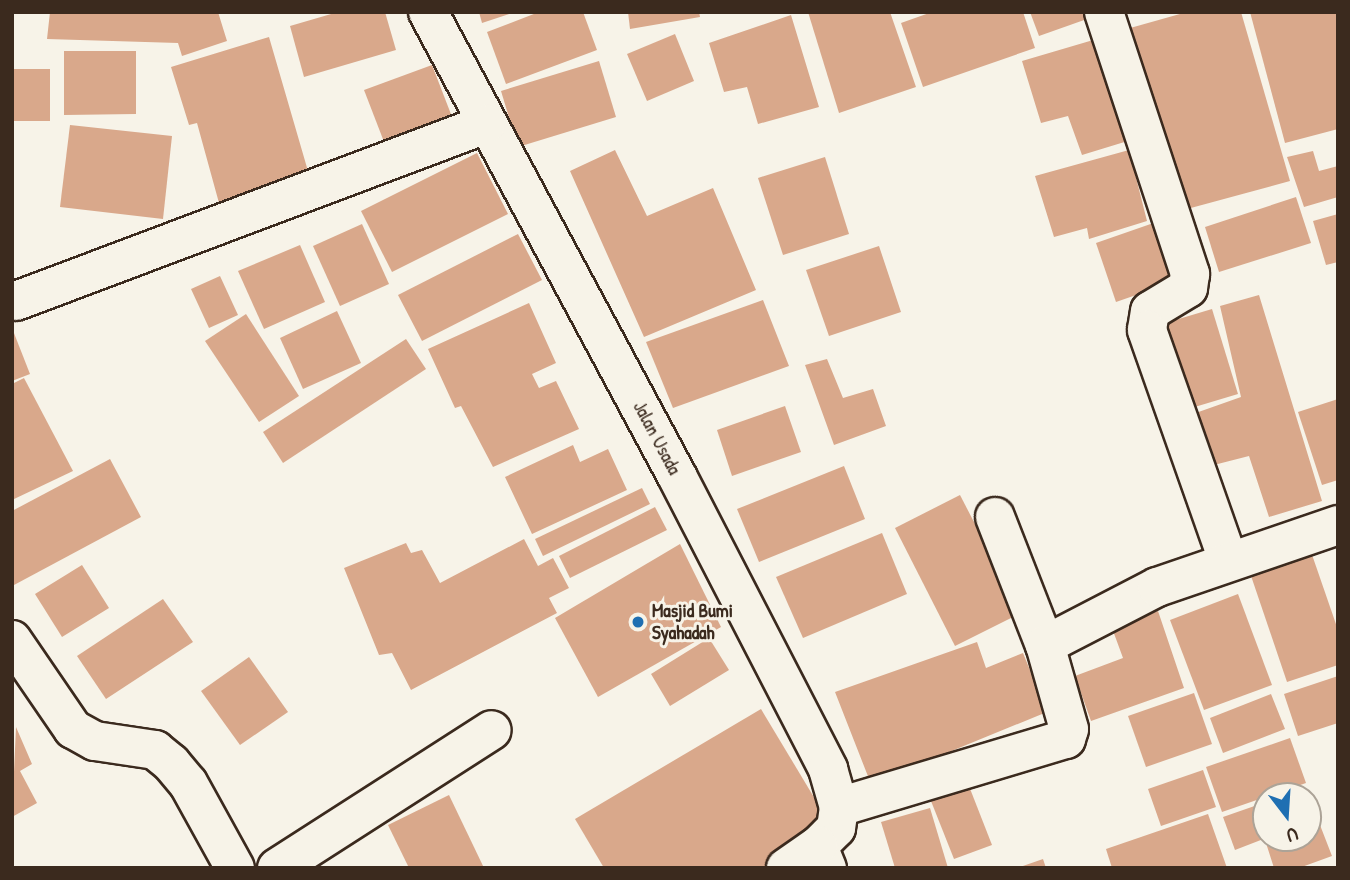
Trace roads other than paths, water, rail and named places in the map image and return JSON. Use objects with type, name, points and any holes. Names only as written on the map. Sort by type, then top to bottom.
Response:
[{"type":"street","name":"Jalan Usada","points":[[428,12],[701,523],[828,769],[839,807]]},
{"type":"street","points":[[1104,12],[1190,274],[1188,288],[1150,311],[1147,330],[1228,560]]},
{"type":"street","points":[[16,301],[486,124]]},
{"type":"street","points":[[786,868],[823,857],[836,828],[839,807],[1066,739],[1069,729],[1045,645],[995,517]]},
{"type":"street","points":[[1045,645],[1157,587],[1228,560],[1338,525]]},
{"type":"street","points":[[12,640],[73,729],[95,741],[155,750],[171,762],[188,783],[235,868]]},
{"type":"street","points":[[277,868],[492,730]]},
{"type":"place","name":"Masjid Bumi Syahadah","points":[[638,622]]}]
